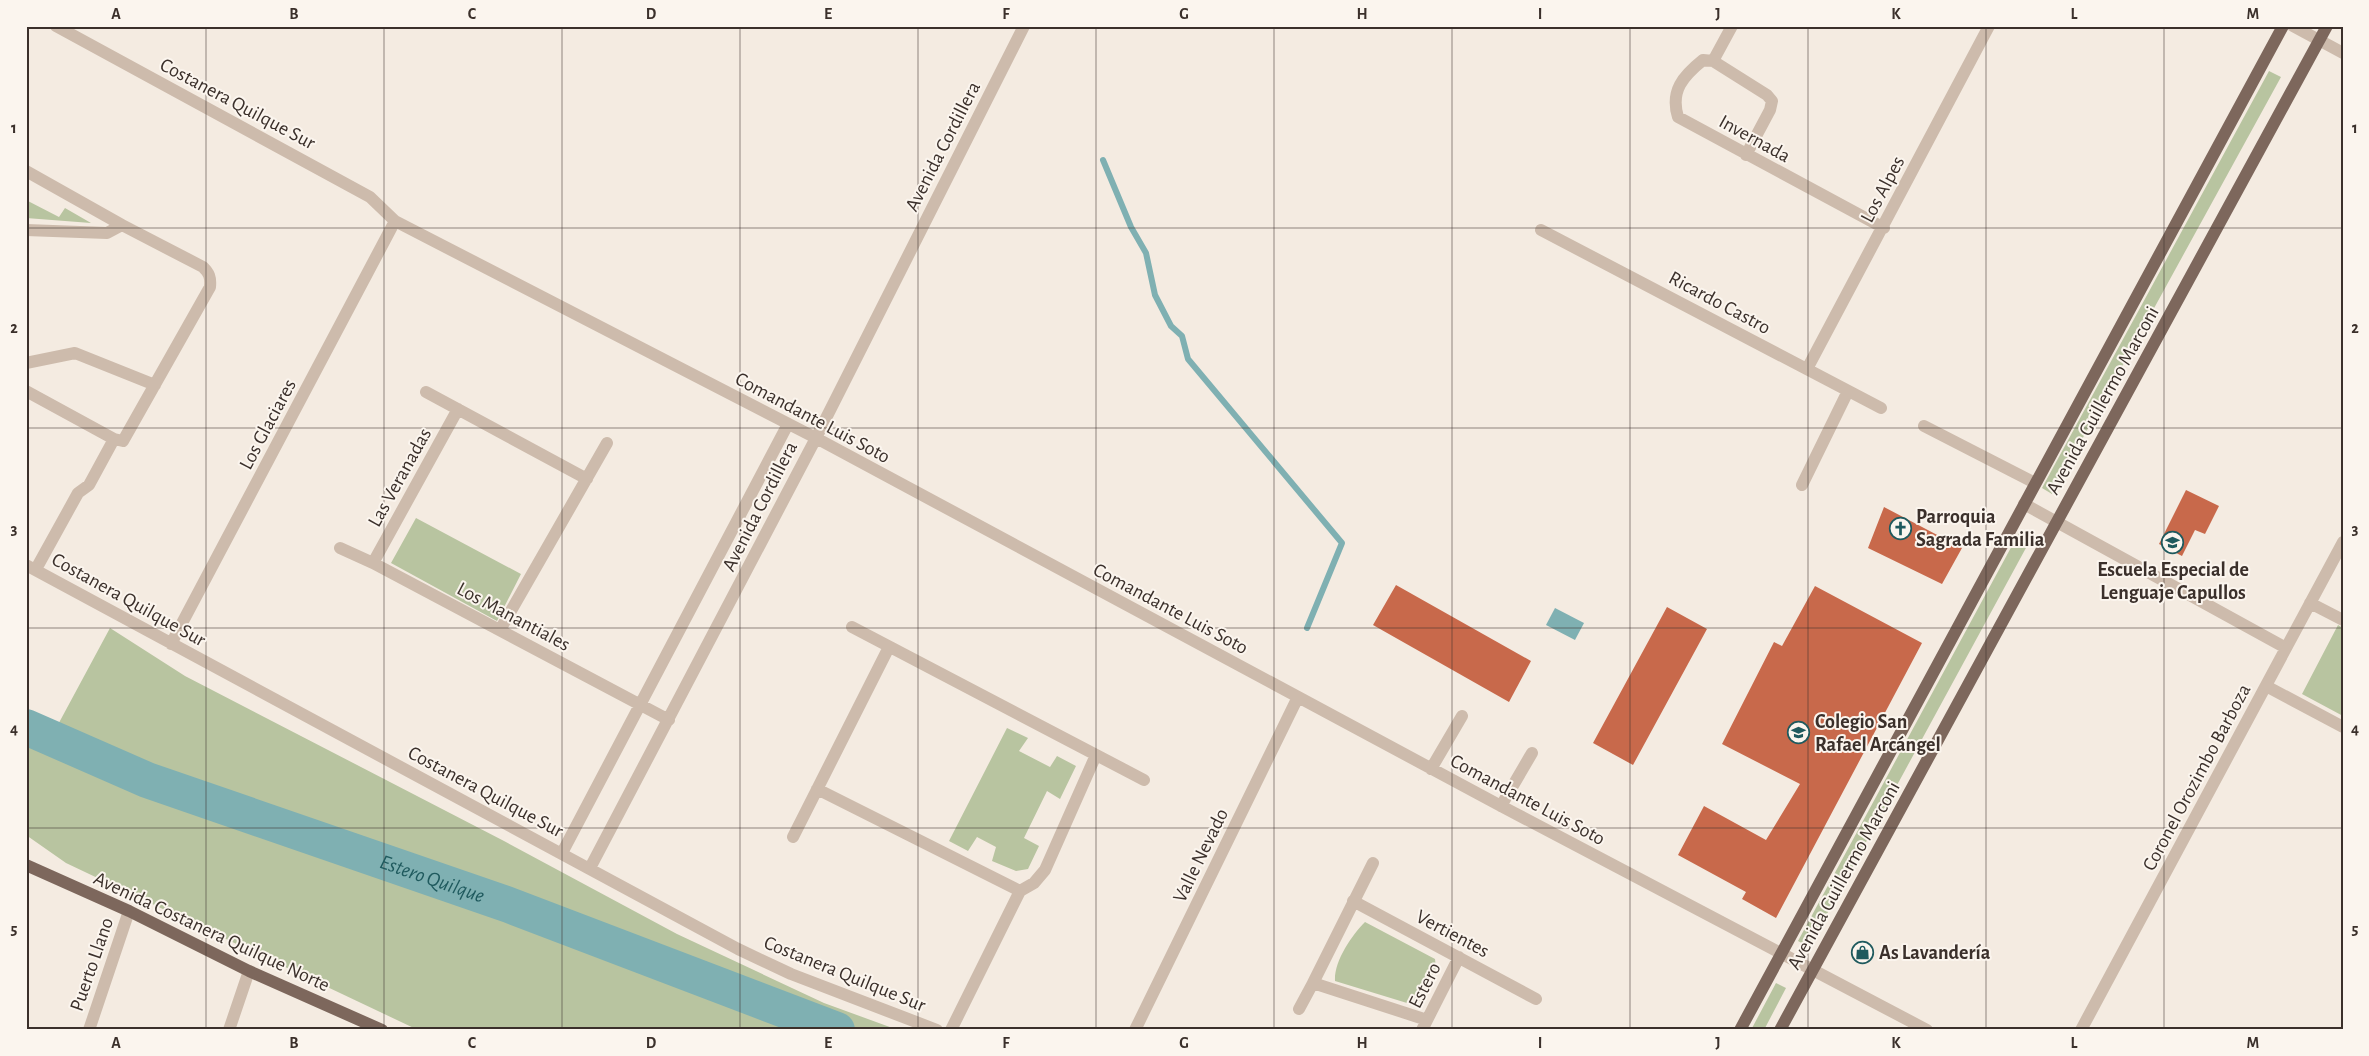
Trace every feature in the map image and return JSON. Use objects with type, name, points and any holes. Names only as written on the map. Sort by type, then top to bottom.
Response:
[{"type":"main road","name":"Avenida Guillermo Marconi","points":[[1740,1030],[2283,26]]},
{"type":"main road","name":"Avenida Guillermo Marconi","points":[[1780,1030],[2327,26]]},
{"type":"main road","name":"Avenida Costanera Quilque Norte","points":[[26,865],[377,1028]]},
{"type":"street","name":"Costanera Quilque Sur","points":[[56,26],[370,197],[396,222]]},
{"type":"street","name":"Avenida Cordillera","points":[[590,868],[816,438],[1024,26]]},
{"type":"street","points":[[1732,26],[1713,61],[1768,94],[1772,101],[1770,110],[1746,155]]},
{"type":"street","name":"Los Alpes","points":[[1807,369],[1884,228],[1989,26]]},
{"type":"street","points":[[2293,26],[2343,53]]},
{"type":"street","name":"Invernada","points":[[1713,61],[1703,60],[1688,72],[1678,87],[1674,105],[1678,118],[1884,228]]},
{"type":"street","points":[[26,171],[122,225],[203,267],[209,273],[211,280],[210,287],[127,437],[123,441],[114,439],[26,391]]},
{"type":"street","name":"Comandante Luis Soto","points":[[396,222],[816,438],[1431,769],[1813,968],[1927,1030]]},
{"type":"street","name":"Los Glaciares","points":[[170,644],[396,222]]},
{"type":"street","points":[[26,230],[107,233],[122,225]]},
{"type":"street","name":"Ricardo Castro","points":[[1541,230],[1882,408]]},
{"type":"street","points":[[26,363],[75,354],[155,385]]},
{"type":"street","points":[[1802,485],[1848,391]]},
{"type":"street","points":[[426,392],[587,479]]},
{"type":"street","name":"Las Veranadas","points":[[373,563],[458,409]]},
{"type":"street","name":"Avenida Cordillera","points":[[562,852],[788,424]]},
{"type":"street","points":[[1924,426],[2035,484]]},
{"type":"street","points":[[31,567],[78,493],[89,485],[114,439]]},
{"type":"street","points":[[500,630],[607,443]]},
{"type":"street","points":[[2024,504],[2286,648]]},
{"type":"street","name":"Coronel Orozimbo Barboza","points":[[2081,1030],[2343,542]]},
{"type":"street","name":"Los Manantiales","points":[[340,548],[373,563],[669,720]]},
{"type":"street","name":"Costanera Quilque Sur","points":[[31,567],[170,644],[756,957],[791,974],[937,1030]]},
{"type":"street","points":[[2310,603],[2343,620]]},
{"type":"street","points":[[852,627],[1144,780]]},
{"type":"street","points":[[793,837],[889,647]]},
{"type":"street","points":[[2266,686],[2343,727]]},
{"type":"street","name":"Valle Nevado","points":[[1135,1030],[1298,697]]},
{"type":"street","points":[[1431,769],[1462,716]]},
{"type":"street","points":[[1501,806],[1532,753]]},
{"type":"street","points":[[951,1030],[1020,891],[1034,883],[1045,870],[1096,755]]},
{"type":"street","points":[[817,789],[1020,891]]},
{"type":"street","points":[[1299,1009],[1372,863]]},
{"type":"street","name":"Vertientes","points":[[1353,901],[1536,999]]},
{"type":"street","name":"Puerto Llano","points":[[89,1030],[128,911]]},
{"type":"street","name":"Estero","points":[[1425,1025],[1459,957]]},
{"type":"street","points":[[229,1030],[249,970]]},
{"type":"street","points":[[1313,983],[1425,1025]]},
{"type":"green space","points":[[2269,71],[2281,77],[2052,494],[2042,488]]},
{"type":"green space","points":[[26,200],[59,217],[65,208],[91,223],[26,218]]},
{"type":"green space","points":[[416,518],[521,574],[497,621],[391,563]]},
{"type":"green space","points":[[2021,529],[2033,535],[1809,947],[1798,941]]},
{"type":"green space","points":[[2338,625],[2343,628],[2343,716],[2302,694]]},
{"type":"green space","points":[[110,628],[185,676],[504,841],[677,934],[824,1003],[898,1030],[418,1030],[66,863],[26,835],[26,734],[47,745]]},
{"type":"green space","points":[[1007,728],[1028,738],[1019,751],[1050,767],[1057,756],[1076,766],[1060,799],[1047,791],[1024,838],[1039,846],[1028,869],[1016,871],[992,861],[996,847],[977,837],[968,851],[949,841]]},
{"type":"green space","points":[[1365,922],[1435,959],[1436,968],[1419,1001],[1407,1003],[1335,981],[1337,965],[1341,957],[1350,941]]},
{"type":"green space","points":[[1776,983],[1786,988],[1764,1030],[1751,1030]]},
{"type":"water","points":[[1555,608],[1584,623],[1575,640],[1546,625]]},
{"type":"building","points":[[2186,490],[2219,506],[2205,534],[2195,530],[2182,556],[2159,544]]},
{"type":"building","name":"Parroquia Sagrada Familia","points":[[1884,507],[1962,548],[1942,584],[1868,548]]},
{"type":"building","points":[[1396,585],[1531,661],[1509,702],[1373,625]]},
{"type":"building","name":"Colegio San Rafael Arcángel","points":[[1815,586],[1922,643],[1776,918],[1742,899],[1746,892],[1678,855],[1704,806],[1766,840],[1800,784],[1722,744],[1774,642],[1782,646]]},
{"type":"building","points":[[1667,607],[1707,629],[1633,765],[1593,743]]},
{"type":"waterway","points":[[1103,160],[1131,227],[1146,253],[1155,295],[1171,326],[1182,336],[1188,359],[1342,543],[1307,628]]},
{"type":"waterway","name":"Estero Quilque","points":[[26,727],[147,780],[509,905],[837,1030]]},
{"type":"place","name":"Parroquia Sagrada Familia","points":[[1900,528]]},
{"type":"place","name":"Escuela Especial de Lenguaje Capullos","points":[[2173,543]]},
{"type":"place","name":"Colegio San Rafael Arcángel","points":[[1799,733]]},
{"type":"place","name":"As Lavandería","points":[[1863,952]]}]
